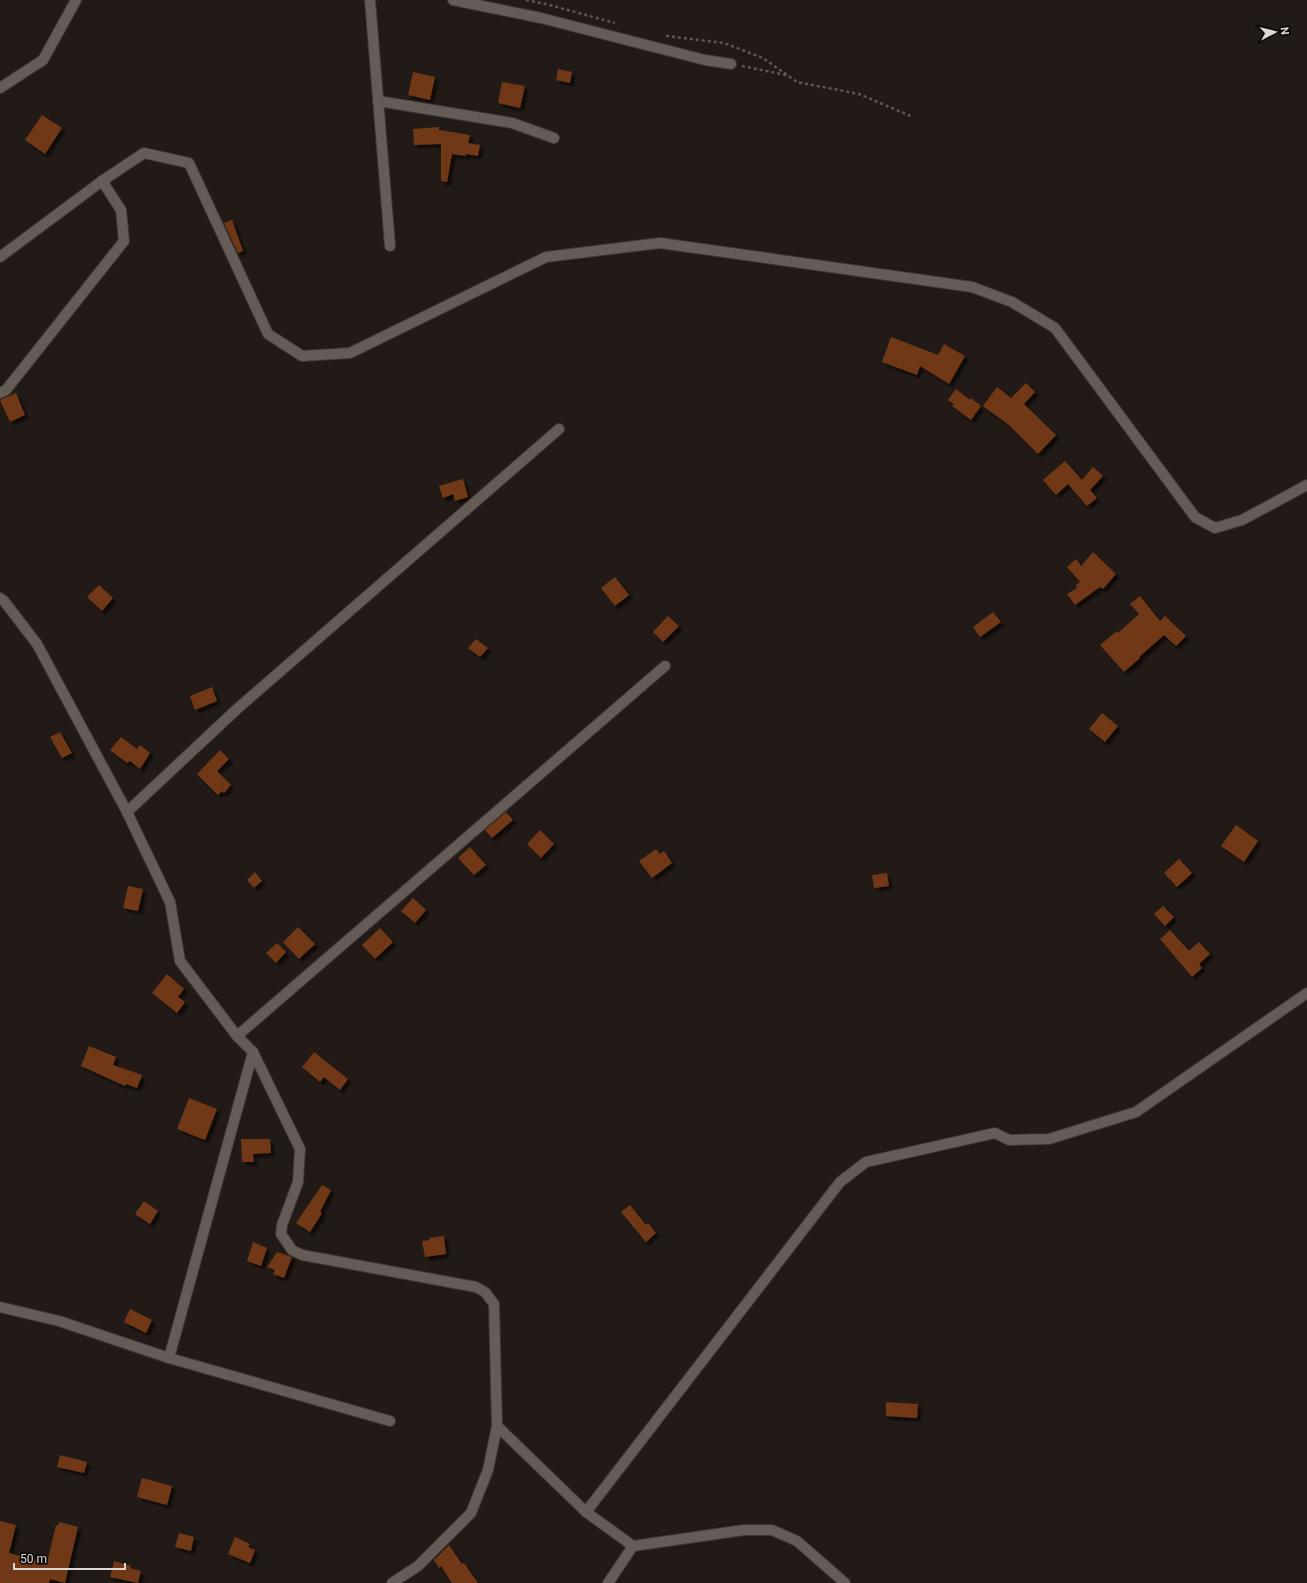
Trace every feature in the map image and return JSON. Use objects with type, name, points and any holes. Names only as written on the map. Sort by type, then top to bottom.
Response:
[{"type":"street","points":[[0,88],[43,60],[76,0]]},
{"type":"street","points":[[370,0],[390,246]]},
{"type":"street","points":[[454,0],[540,18],[706,60],[731,64]]},
{"type":"street","points":[[378,101],[512,123],[554,138]]},
{"type":"street","points":[[0,257],[102,181],[144,153],[189,163],[268,334],[302,356],[350,353],[546,257],[660,243],[972,287],[1012,302],[1055,328],[1194,517],[1215,528],[1242,520],[1307,485]]},
{"type":"street","points":[[0,393],[6,390],[124,241],[121,210],[102,181]]},
{"type":"street","points":[[127,812],[238,709],[559,429]]},
{"type":"street","points":[[0,598],[4,601],[37,644],[127,812],[170,902],[180,961],[237,1036],[253,1052],[300,1149],[298,1182],[282,1225],[281,1234],[286,1242],[292,1250],[302,1255],[476,1287],[485,1292],[494,1304],[497,1426],[488,1470],[471,1513],[418,1566],[392,1583]]},
{"type":"street","points":[[237,1036],[665,666]]},
{"type":"street","points":[[586,1512],[840,1182],[866,1162],[995,1133],[1009,1140],[1049,1138],[1136,1112],[1307,994]]},
{"type":"street","points":[[169,1358],[253,1052]]},
{"type":"street","points":[[0,1307],[59,1321],[169,1358],[390,1421]]},
{"type":"street","points":[[497,1426],[586,1512],[633,1546],[744,1530],[772,1530],[797,1541],[845,1583]]},
{"type":"street","points":[[608,1583],[633,1546]]},
{"type":"path","points":[[731,64],[788,75]]},
{"type":"building","points":[[558,69],[572,72],[570,83],[556,80]]},
{"type":"building","points":[[413,72],[435,77],[430,100],[408,95]]},
{"type":"building","points":[[502,82],[525,86],[520,108],[498,103]]},
{"type":"building","points":[[42,115],[62,128],[45,154],[25,140]]},
{"type":"building","points":[[439,127],[439,130],[470,135],[468,143],[480,145],[478,156],[452,154],[447,182],[441,181],[441,144],[414,145],[413,129]]},
{"type":"building","points":[[232,220],[243,251],[238,253],[224,223]]},
{"type":"building","points":[[891,337],[938,355],[944,344],[965,356],[949,384],[920,366],[917,375],[882,362]]},
{"type":"building","points":[[1026,383],[1035,392],[1024,404],[1056,435],[1038,454],[1009,425],[983,406],[997,387],[1011,398]]},
{"type":"building","points":[[956,389],[970,400],[971,398],[981,406],[971,420],[952,406],[954,404],[948,400]]},
{"type":"building","points":[[16,393],[25,415],[10,422],[0,400]]},
{"type":"building","points":[[1065,461],[1082,480],[1093,467],[1103,476],[1090,490],[1097,498],[1087,506],[1068,484],[1056,495],[1043,480]]},
{"type":"building","points":[[463,479],[468,497],[455,501],[453,494],[443,498],[439,486]]},
{"type":"building","points":[[1093,552],[1116,574],[1103,589],[1100,587],[1075,605],[1067,594],[1077,588],[1076,585],[1080,582],[1067,567],[1076,559],[1081,566]]},
{"type":"building","points":[[615,577],[629,595],[615,606],[601,588]]},
{"type":"building","points":[[99,585],[113,598],[102,611],[87,597]]},
{"type":"building","points":[[1140,596],[1160,621],[1165,616],[1186,636],[1176,646],[1164,635],[1124,672],[1100,645],[1117,631],[1118,633],[1139,614],[1130,604]]},
{"type":"building","points":[[993,612],[1001,622],[980,637],[973,627]]},
{"type":"building","points":[[668,616],[679,626],[663,642],[653,632]]},
{"type":"building","points":[[476,639],[488,648],[480,657],[468,648]]},
{"type":"building","points":[[212,687],[217,701],[195,710],[190,696]]},
{"type":"building","points":[[1102,713],[1118,726],[1105,742],[1089,729]]},
{"type":"building","points":[[60,732],[72,753],[62,758],[50,737]]},
{"type":"building","points":[[121,737],[137,749],[140,745],[150,753],[140,769],[130,761],[127,763],[110,750]]},
{"type":"building","points":[[220,750],[229,759],[217,771],[231,785],[224,793],[222,791],[218,795],[197,774]]},
{"type":"building","points":[[506,812],[513,820],[492,838],[485,830]]},
{"type":"building","points":[[1236,825],[1258,841],[1244,862],[1221,846]]},
{"type":"building","points":[[540,830],[554,844],[541,858],[527,844]]},
{"type":"building","points":[[470,847],[486,865],[474,875],[458,858]]},
{"type":"building","points":[[656,849],[660,854],[664,851],[672,863],[652,878],[639,861]]},
{"type":"building","points":[[1179,859],[1192,873],[1177,887],[1164,873]]},
{"type":"building","points":[[255,872],[262,881],[254,888],[247,880]]},
{"type":"building","points":[[887,873],[889,886],[874,888],[872,875]]},
{"type":"building","points":[[128,886],[143,889],[138,911],[123,908]]},
{"type":"building","points":[[413,898],[426,910],[415,923],[401,911]]},
{"type":"building","points":[[1163,906],[1174,917],[1165,926],[1154,914]]},
{"type":"building","points":[[298,927],[315,944],[299,959],[283,942]]},
{"type":"building","points":[[380,928],[393,942],[375,959],[362,945]]},
{"type":"building","points":[[1170,930],[1189,951],[1199,942],[1210,954],[1199,964],[1202,968],[1192,977],[1160,939]]},
{"type":"building","points":[[277,943],[286,952],[276,963],[266,953]]},
{"type":"building","points":[[167,974],[184,989],[178,997],[185,1002],[177,1013],[152,993]]},
{"type":"building","points":[[89,1046],[116,1057],[113,1065],[142,1075],[137,1088],[126,1084],[125,1086],[81,1066]]},
{"type":"building","points":[[314,1052],[348,1079],[340,1090],[324,1077],[320,1082],[302,1067]]},
{"type":"building","points":[[189,1098],[217,1109],[205,1140],[177,1129]]},
{"type":"building","points":[[241,1139],[270,1139],[271,1153],[253,1154],[254,1162],[242,1162]]},
{"type":"building","points":[[322,1185],[331,1190],[320,1212],[322,1213],[310,1232],[296,1223]]},
{"type":"building","points":[[144,1201],[158,1211],[150,1224],[135,1214]]},
{"type":"building","points":[[630,1205],[646,1225],[648,1223],[656,1233],[646,1242],[621,1212]]},
{"type":"building","points":[[444,1236],[446,1254],[425,1257],[422,1241],[430,1240],[429,1238]]},
{"type":"building","points":[[253,1242],[267,1248],[261,1266],[247,1261]]},
{"type":"building","points":[[277,1252],[292,1257],[284,1278],[273,1274],[275,1270],[267,1267]]},
{"type":"building","points":[[130,1309],[152,1320],[146,1333],[124,1322]]},
{"type":"building","points":[[886,1402],[918,1404],[917,1418],[886,1416]]},
{"type":"building","points":[[60,1455],[87,1462],[84,1473],[57,1467]]},
{"type":"building","points":[[142,1478],[172,1486],[167,1505],[137,1497]]},
{"type":"building","points":[[0,1521],[16,1525],[9,1553],[47,1563],[56,1525],[58,1526],[59,1522],[78,1527],[65,1583],[50,1579],[49,1583],[0,1583]]},
{"type":"building","points":[[179,1533],[194,1537],[191,1551],[175,1547]]},
{"type":"building","points":[[235,1537],[250,1544],[248,1547],[255,1550],[250,1563],[228,1554]]},
{"type":"building","points":[[449,1545],[478,1583],[452,1583],[441,1566],[439,1568],[434,1560]]},
{"type":"building","points":[[114,1561],[131,1566],[130,1568],[141,1571],[138,1583],[110,1577]]}]
